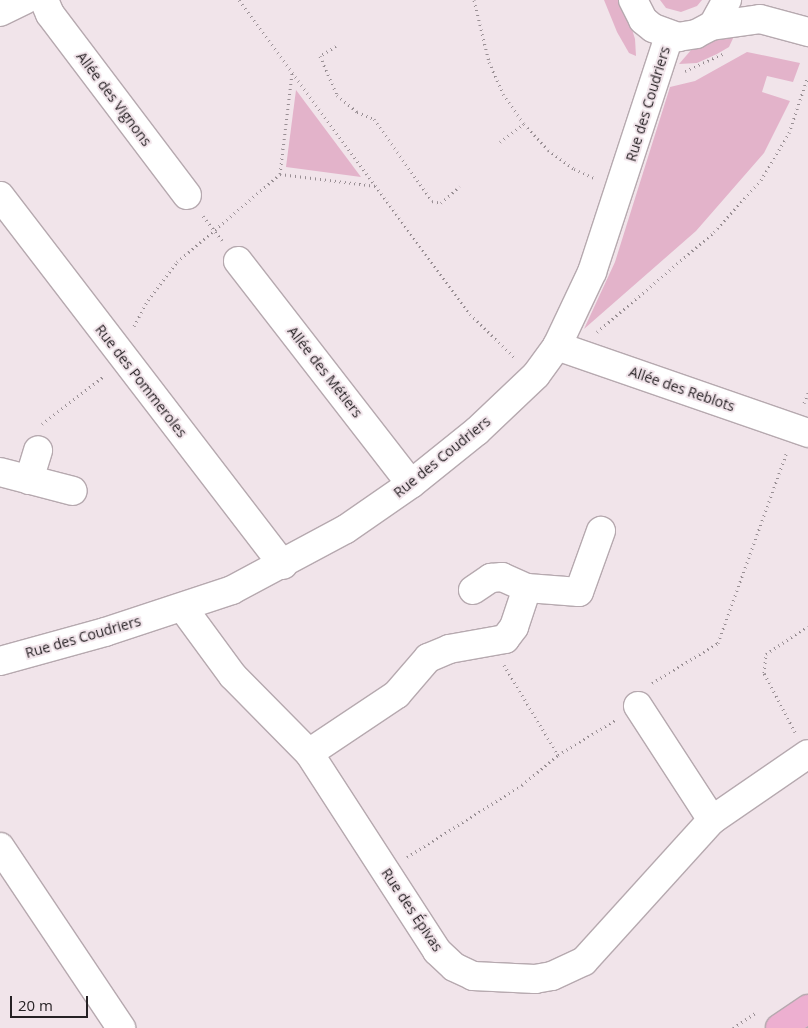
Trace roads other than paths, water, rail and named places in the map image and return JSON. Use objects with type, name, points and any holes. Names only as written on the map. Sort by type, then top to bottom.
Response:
[{"type":"main road","points":[[780,1028],[808,1009]]},
{"type":"street","points":[[0,12],[25,0]]},
{"type":"street","name":"Allée des Vignons","points":[[44,0],[50,14],[187,195]]},
{"type":"street","points":[[633,0],[643,20],[669,36],[686,37],[752,10],[808,32]]},
{"type":"street","points":[[710,26],[724,9],[727,0]]},
{"type":"street","name":"Rue des Coudriers","points":[[0,661],[183,608],[232,590],[283,565],[346,530],[411,484],[477,431],[536,375],[557,346],[592,272],[669,36]]},
{"type":"street","name":"Rue des Pommeroles","points":[[0,196],[283,565]]},
{"type":"street","name":"Allée des Métiers","points":[[238,261],[411,484]]},
{"type":"street","name":"Allée des Reblots","points":[[557,346],[801,431]]},
{"type":"street","points":[[29,480],[38,450]]},
{"type":"street","points":[[0,472],[73,490]]},
{"type":"street","points":[[473,590],[491,578],[502,577],[527,588],[580,592],[601,531]]},
{"type":"street","points":[[309,753],[397,694],[428,658],[449,649],[504,639],[514,627],[527,588]]},
{"type":"street","name":"Rue des Épivas","points":[[183,608],[233,676],[309,753],[437,951],[454,967],[473,976],[535,979],[552,976],[584,961],[712,820],[808,754]]},
{"type":"street","points":[[638,706],[712,820]]},
{"type":"street","points":[[0,846],[121,1028]]}]
